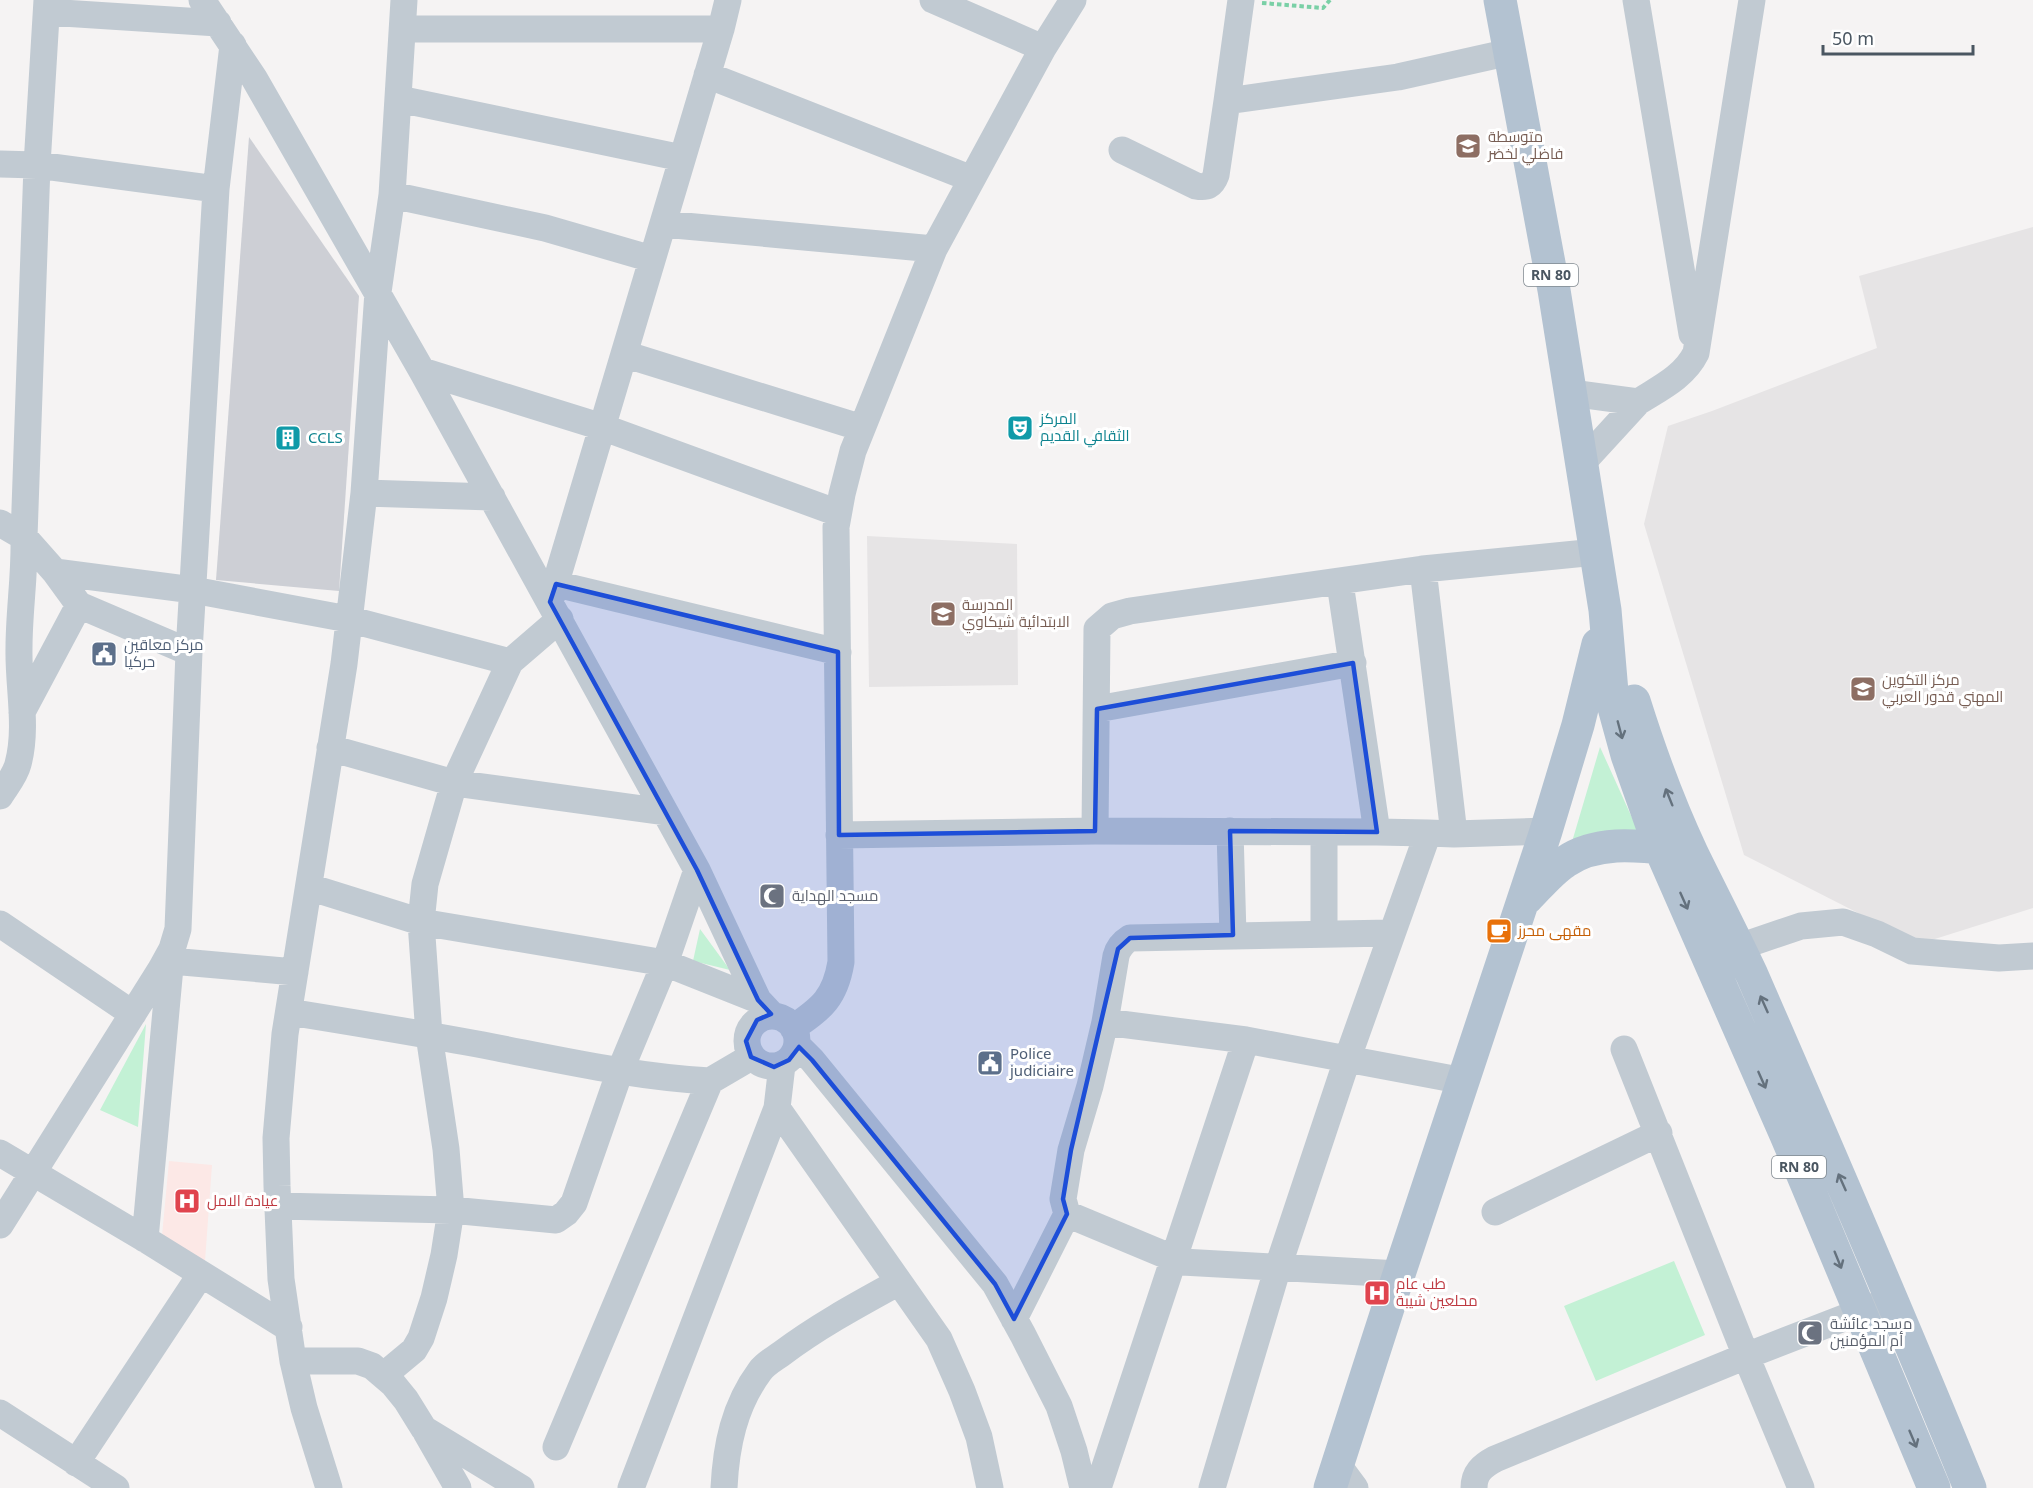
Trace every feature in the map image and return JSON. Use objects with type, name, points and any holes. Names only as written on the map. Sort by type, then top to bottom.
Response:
[{"type":"main road","name":"RN 80","points":[[1500,0],[1571,393],[1605,610],[1613,704],[1627,755],[1676,849],[1739,947],[1893,1299],[1970,1488]]},
{"type":"main road","points":[[1341,1480],[1399,1274],[1546,831],[1578,725],[1605,610]]},
{"type":"main road","points":[[1524,901],[1564,863],[1578,855],[1617,846],[1676,849]]},
{"type":"main road","name":"RN 80","points":[[1676,849],[1786,1135],[1934,1488]]},
{"type":"main road","points":[[1786,1135],[1816,1123]]},
{"type":"street","points":[[202,0],[234,45],[378,292],[492,497],[555,602],[781,1031],[777,1108],[631,1488]]},
{"type":"street","points":[[322,1483],[293,1360],[281,1279],[276,1138],[285,1034],[344,664],[364,493],[378,292],[392,195],[404,0]]},
{"type":"street","points":[[384,1375],[414,1350],[421,1338],[434,1298],[444,1255],[450,1210],[446,1149],[429,1035],[422,922],[425,884],[454,783],[510,662],[555,602],[602,427],[722,29],[728,0]]},
{"type":"street","points":[[933,0],[1043,48]]},
{"type":"street","points":[[781,1031],[819,1010],[832,993],[841,962],[836,527],[853,451],[934,249],[1043,48],[1073,0]]},
{"type":"street","points":[[1122,150],[1196,186],[1207,187],[1213,183],[1227,101],[1240,0]]},
{"type":"street","points":[[1636,0],[1695,353]]},
{"type":"street","points":[[1582,463],[1638,402],[1682,374],[1691,364],[1695,353],[1752,0]]},
{"type":"street","points":[[0,796],[18,765],[21,744],[19,646],[25,562],[37,165],[47,6],[218,23]]},
{"type":"street","points":[[403,29],[722,29]]},
{"type":"street","points":[[145,1239],[172,955],[178,929],[189,652],[216,189],[234,45]]},
{"type":"street","points":[[1227,101],[1398,76],[1510,52]]},
{"type":"street","points":[[707,75],[972,179]]},
{"type":"street","points":[[399,99],[682,159]]},
{"type":"street","points":[[0,164],[37,165],[216,189]]},
{"type":"street","points":[[392,195],[545,228],[652,259]]},
{"type":"street","points":[[663,224],[934,249]]},
{"type":"street","points":[[624,354],[862,428]]},
{"type":"street","points":[[422,370],[602,427],[838,513]]},
{"type":"street","points":[[1571,393],[1638,402]]},
{"type":"street","points":[[364,493],[492,497]]},
{"type":"street","points":[[0,523],[24,537],[55,572],[79,605],[189,652]]},
{"type":"street","points":[[1095,831],[1097,629],[1112,616],[1423,569],[1596,552]]},
{"type":"street","points":[[1212,1488],[1278,1267],[1391,933],[1441,834],[1423,569]]},
{"type":"street","points":[[55,572],[193,590],[348,619],[510,662]]},
{"type":"street","points":[[1340,582],[1377,832]]},
{"type":"street","points":[[555,602],[838,652]]},
{"type":"street","points":[[22,712],[79,605]]},
{"type":"street","points":[[1096,710],[1353,663]]},
{"type":"street","points":[[330,748],[454,783],[665,812]]},
{"type":"street","points":[[839,835],[1095,831],[1441,834],[1546,831]]},
{"type":"street","points":[[1230,831],[1233,935]]},
{"type":"street","points":[[1324,832],[1324,934]]},
{"type":"street","points":[[278,1206],[450,1210],[556,1220],[566,1213],[574,1203],[620,1071],[665,963],[697,870]]},
{"type":"street","points":[[309,887],[422,922],[665,963],[781,1031],[812,1060],[995,1284],[1059,1406],[1083,1488]]},
{"type":"street","points":[[1739,947],[1801,926],[1843,922],[1877,934],[1912,951],[1999,958],[2033,956]]},
{"type":"street","points":[[0,924],[133,1014]]},
{"type":"street","points":[[1014,1319],[1067,1214],[1063,1199],[1071,1150],[1090,1086],[1105,1022],[1118,949],[1130,938],[1391,933]]},
{"type":"street","points":[[172,955],[295,972]]},
{"type":"street","points":[[0,1225],[172,955]]},
{"type":"street","points":[[289,1012],[672,1079],[710,1081],[751,1057]]},
{"type":"street","points":[[757,1020],[781,1031],[774,1067],[757,1063],[751,1057],[746,1041],[751,1026],[757,1020]]},
{"type":"street","points":[[1105,1022],[1246,1040],[1464,1081]]},
{"type":"street","points":[[1098,1488],[1246,1040]]},
{"type":"street","points":[[1624,1048],[1801,1488]]},
{"type":"street","points":[[556,1447],[710,1081]]},
{"type":"street","points":[[777,1108],[939,1339],[979,1437],[990,1488]]},
{"type":"street","points":[[1495,1212],[1659,1133]]},
{"type":"street","points":[[0,1153],[289,1327]]},
{"type":"street","points":[[1067,1214],[1182,1262],[1399,1274]]},
{"type":"street","points":[[76,1463],[201,1274]]},
{"type":"street","points":[[724,1488],[726,1454],[738,1408],[761,1370],[834,1318],[899,1282]]},
{"type":"street","points":[[1474,1488],[1478,1472],[1495,1460],[1746,1356],[1893,1299]]},
{"type":"street","points":[[293,1360],[358,1361],[372,1366],[384,1375],[406,1400],[458,1488]]},
{"type":"street","points":[[0,1413],[116,1488]]},
{"type":"street","points":[[424,1429],[521,1488]]},
{"type":"path","points":[[1240,0],[1323,8],[1329,0]]},
{"type":"highlighted area","points":[[556,584],[838,652],[839,835],[1095,831],[1097,709],[1353,663],[1377,832],[1230,831],[1233,935],[1130,938],[1118,949],[1071,1150],[1063,1199],[1067,1214],[1014,1319],[995,1284],[799,1047],[789,1060],[774,1067],[751,1057],[746,1041],[757,1020],[771,1014],[758,1000],[697,870],[550,602]]},
{"type":"shaded area","name":"مركز التكوين المهني قدور العربي","points":[[2033,227],[2033,908],[1919,944],[1744,855],[1644,524],[1668,426],[1877,348],[1859,276]]},
{"type":"shaded area","name":"المدرسة الابتدائية شيكاوي","points":[[867,536],[1017,544],[1018,685],[869,687]]},
{"type":"shaded area","name":"عيادة الامل","points":[[169,1161],[212,1165],[205,1261],[162,1236]]},
{"type":"green space","points":[[1600,747],[1638,831],[1569,852]]},
{"type":"green space","points":[[700,929],[730,970],[693,961]]},
{"type":"green space","points":[[146,1024],[138,1127],[100,1110]]},
{"type":"green space","points":[[1674,1261],[1705,1335],[1596,1381],[1564,1306]]},
{"type":"building","name":"CCLS","points":[[249,137],[359,296],[339,591],[216,580]]},
{"type":"place","name":"متوسطة فاضلي لخضر","points":[[1468,146]]},
{"type":"place","name":"المركز الثقافي القديم","points":[[1020,428]]},
{"type":"place","name":"CCLS","points":[[288,438]]},
{"type":"place","name":"المدرسة الابتدائية شيكاوي","points":[[943,614]]},
{"type":"place","name":"مركز معاقين حركيا","points":[[104,654]]},
{"type":"place","name":"مركز التكوين المهني قدور العربي","points":[[1863,689]]},
{"type":"place","name":"مسجد الهداية","points":[[772,896]]},
{"type":"place","name":"مقهى محرز","points":[[1499,931]]},
{"type":"place","name":"Police judiciaire","points":[[990,1063]]},
{"type":"place","name":"عيادة الامل","points":[[187,1201]]},
{"type":"place","name":"طب عام محلعين شيبة","points":[[1377,1293]]},
{"type":"place","name":"مسجد عائشة أم المؤمنين","points":[[1810,1333]]}]
